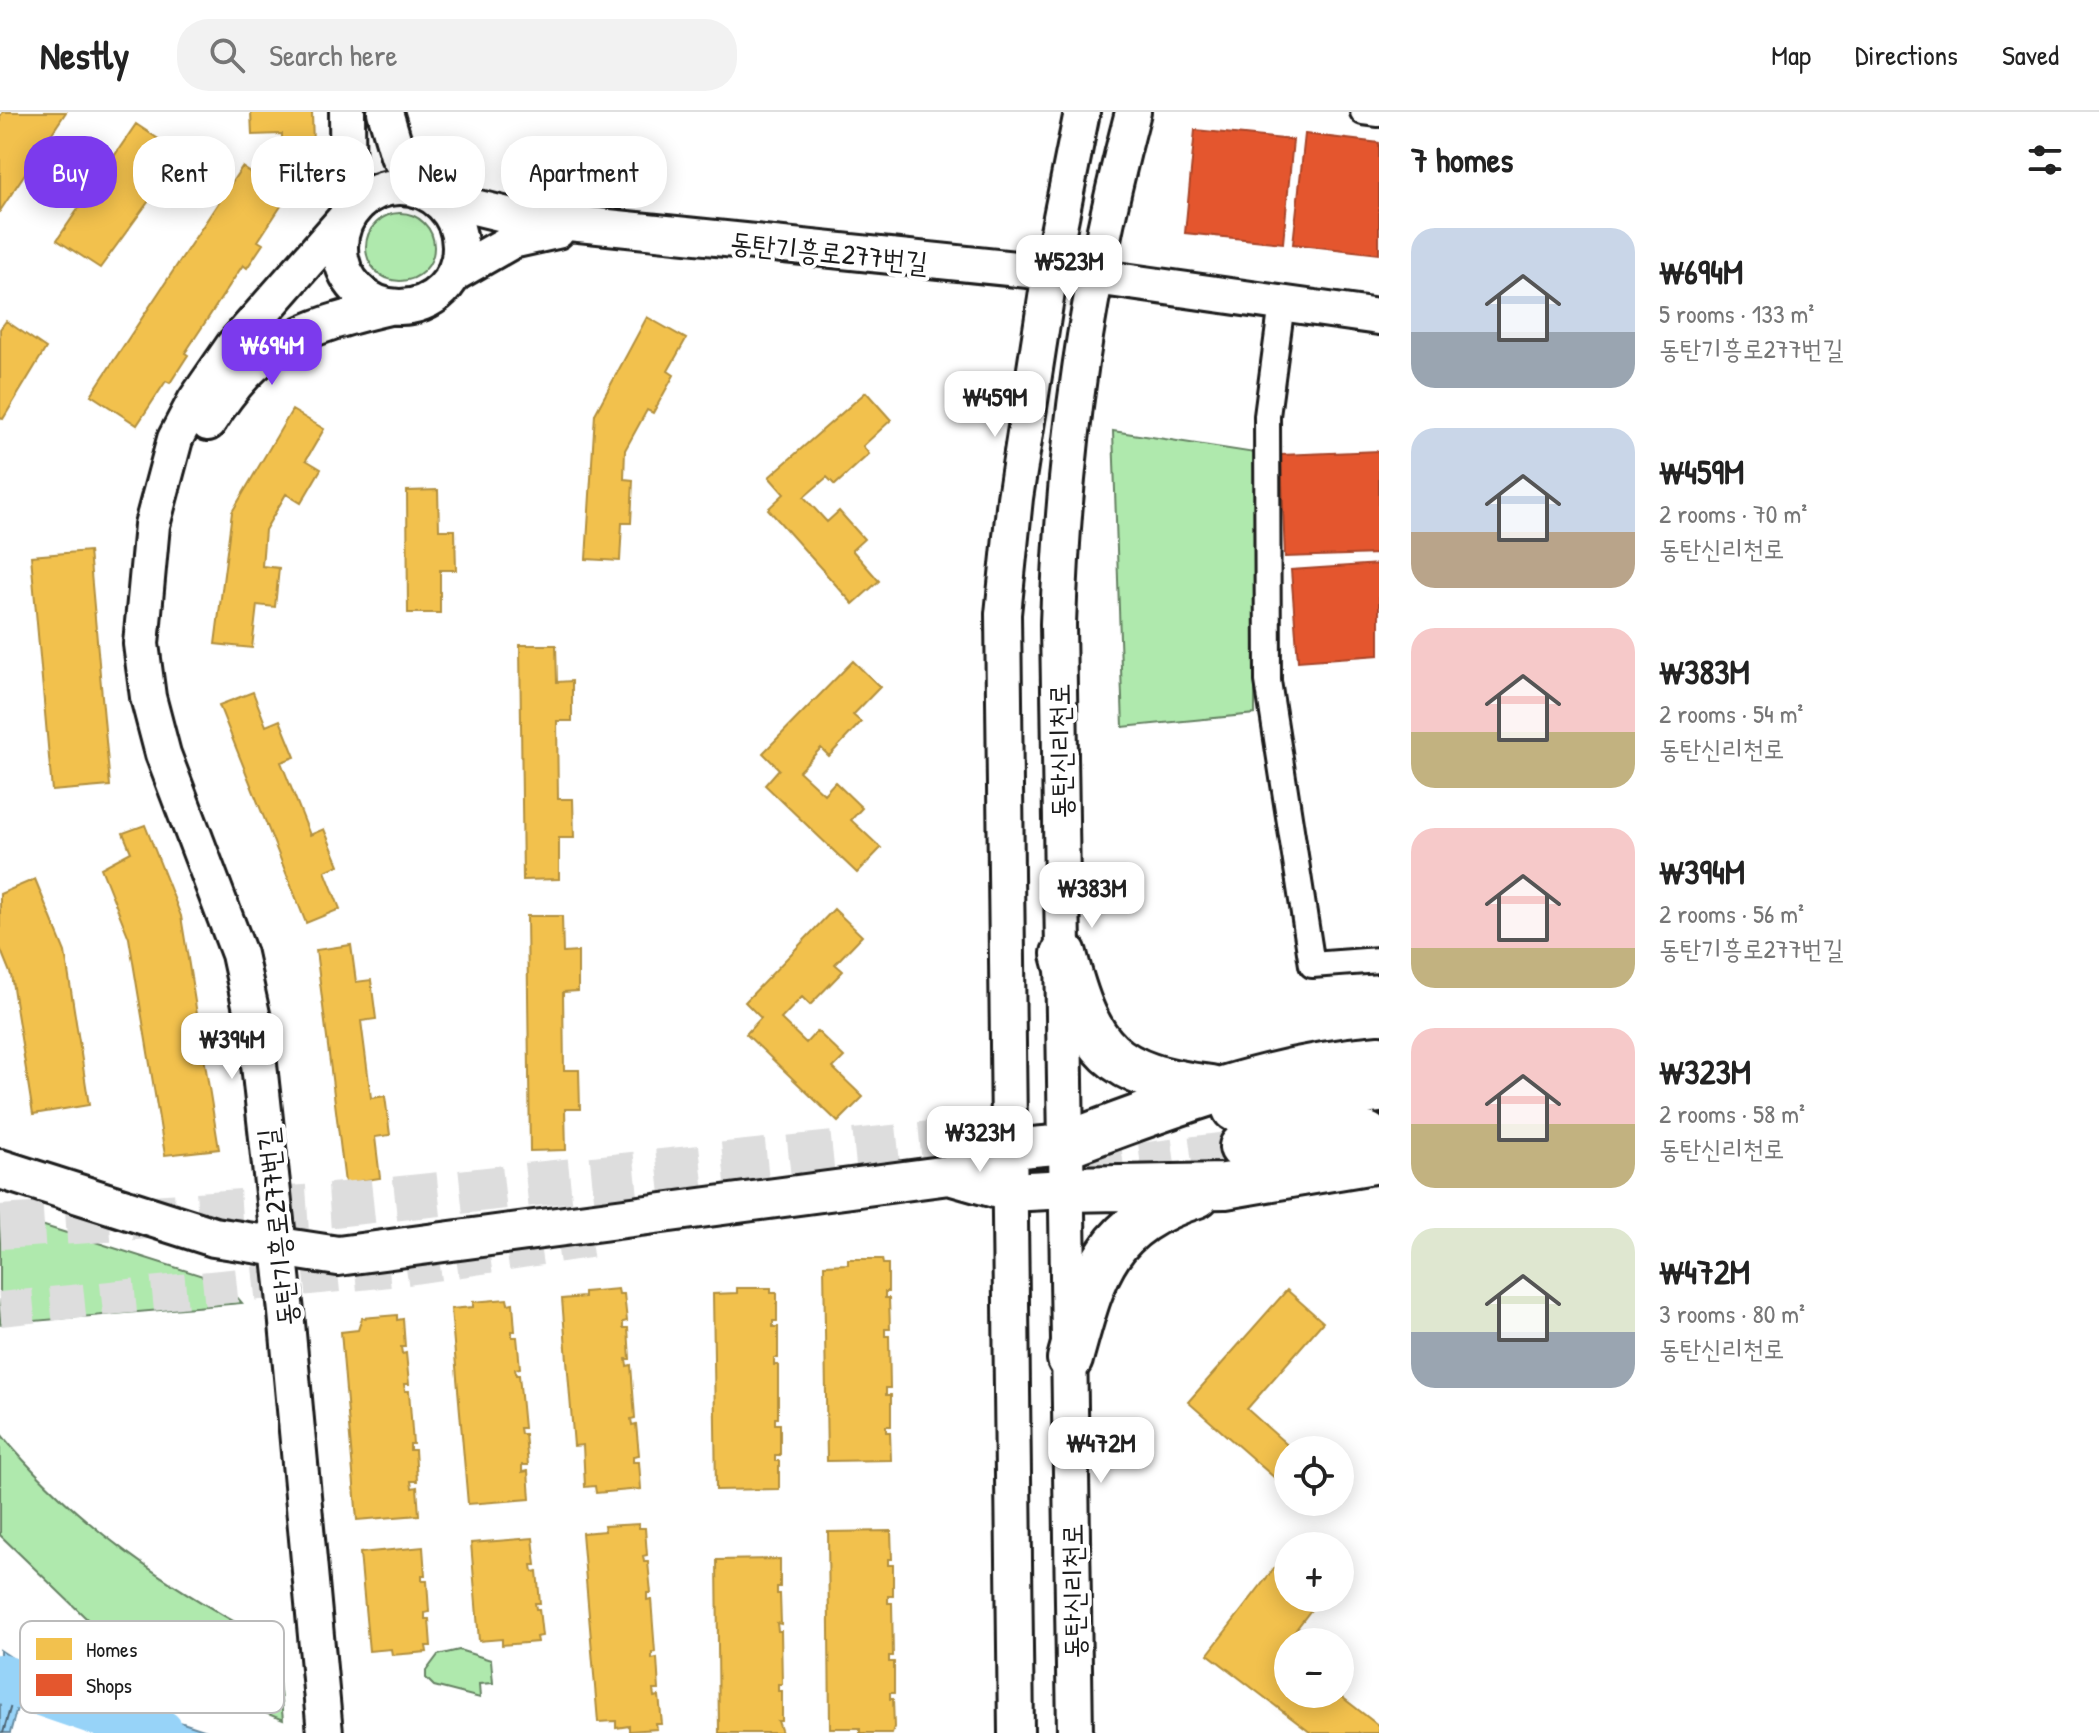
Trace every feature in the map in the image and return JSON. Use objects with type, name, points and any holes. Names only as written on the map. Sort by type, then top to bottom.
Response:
[{"type":"highway","points":[[1064,954],[1074,994],[1090,1028],[1112,1057],[1142,1076],[1230,1115],[1379,1134]]},
{"type":"highway","points":[[1230,1115],[1324,1062],[1379,1058]]},
{"type":"highway","points":[[1067,1144],[1379,1090]]},
{"type":"highway","points":[[1068,1189],[1225,1186],[1379,1160]]},
{"type":"highway","points":[[1070,1359],[1091,1283],[1112,1247],[1145,1218],[1180,1201],[1225,1186]]},
{"type":"main road","points":[[0,1169],[214,1237],[338,1256],[949,1175],[1009,1149],[1067,1144]]},
{"type":"main road","points":[[949,1175],[1009,1192],[1068,1189]]},
{"type":"street","points":[[347,112],[348,215],[340,243],[344,272],[355,288],[370,300],[389,307]]},
{"type":"street","points":[[385,112],[392,136]]},
{"type":"street","name":"동탄신리천로","points":[[1016,1733],[1003,614],[1015,498],[1050,272],[1082,112]]},
{"type":"street","name":"동탄신리천로","points":[[1075,1733],[1058,624],[1062,505],[1081,341],[1106,214],[1133,112]]},
{"type":"street","points":[[1363,112],[1379,114]]},
{"type":"street","name":"동탄기흥로277번길","points":[[324,1721],[280,1248],[255,1028],[239,954],[163,754],[143,657],[152,525],[175,439],[218,368],[348,215],[361,200],[390,188]]},
{"type":"street","points":[[444,208],[451,214],[459,233],[460,254],[454,274]]},
{"type":"street","name":"동탄기흥로277번길","points":[[482,208],[520,218],[609,229],[1095,277],[1379,317]]},
{"type":"street","name":"동탄기흥로277번길","points":[[167,478],[240,378],[264,354],[321,323],[426,302],[442,291],[454,274],[489,252],[520,238],[546,232],[609,229]]},
{"type":"street","points":[[1282,303],[1267,416],[1268,681],[1312,965],[1379,960]]},
{"type":"green space","points":[[393,213],[407,213],[419,218],[429,228],[434,247],[429,266],[419,276],[407,281],[393,281],[381,276],[371,266],[366,254],[366,240],[371,228],[381,218]]},
{"type":"green space","points":[[1113,431],[1255,453],[1255,714],[1123,727]]},
{"type":"green space","points":[[0,1212],[225,1283],[242,1303],[0,1324]]},
{"type":"green space","points":[[0,1433],[60,1497],[93,1526],[162,1577],[233,1621],[89,1621],[0,1535]]},
{"type":"green space","points":[[459,1650],[491,1660],[493,1683],[479,1684],[480,1698],[434,1686],[426,1678],[426,1671],[438,1655]]},
{"type":"green space","points":[[265,1713],[282,1713],[283,1720]]},
{"type":"water","points":[[0,1650],[20,1663],[20,1704],[10,1733],[0,1733]]},
{"type":"water","points":[[98,1713],[153,1713],[213,1733],[169,1733]]},
{"type":"building: Homes","points":[[3,112],[66,112],[50,136],[24,136],[24,175],[0,211],[0,116]]},
{"type":"building: Homes","points":[[251,112],[312,112],[313,136],[252,135]]},
{"type":"building: Homes","points":[[136,124],[154,136],[133,136],[133,208],[144,208],[100,268],[57,240],[79,208],[117,208],[117,152]]},
{"type":"building: Homes","points":[[242,167],[251,173],[251,208],[280,208],[258,241],[263,244],[247,268],[243,265],[185,353],[188,355],[170,383],[166,381],[137,425],[91,395],[215,208],[235,208],[235,178]]},
{"type":"building: Homes","points":[[647,317],[686,339],[668,371],[674,375],[653,413],[647,410],[625,450],[624,479],[633,480],[631,523],[622,523],[620,561],[586,559],[595,414]]},
{"type":"building: Homes","points":[[6,321],[46,348],[3,419],[0,418],[0,329]]},
{"type":"building: Homes","points":[[866,392],[891,420],[863,446],[869,454],[835,485],[827,477],[804,497],[827,522],[839,511],[864,539],[852,550],[879,581],[853,604],[768,509],[784,494],[769,477]]},
{"type":"building: Homes","points":[[292,410],[324,429],[306,460],[321,469],[301,503],[286,494],[265,530],[262,566],[279,568],[275,607],[257,605],[252,648],[215,644],[232,512]]},
{"type":"building: Homes","points":[[438,490],[439,530],[455,530],[456,570],[440,570],[440,613],[408,613],[407,491]]},
{"type":"building: Homes","points":[[89,551],[110,786],[52,791],[31,556]]},
{"type":"building: Homes","points":[[520,645],[556,645],[557,682],[572,681],[572,721],[557,721],[558,799],[573,799],[574,838],[559,838],[559,879],[523,880]]},
{"type":"building: Homes","points":[[853,661],[880,687],[853,715],[861,722],[829,756],[821,748],[799,771],[824,794],[835,782],[862,808],[851,820],[881,848],[857,873],[765,785],[779,769],[763,753]]},
{"type":"building: Homes","points":[[253,692],[266,726],[280,720],[295,757],[281,762],[310,835],[324,829],[339,865],[325,871],[340,909],[306,923],[219,705]]},
{"type":"building: Homes","points":[[145,825],[181,916],[219,1149],[165,1155],[129,938],[101,868],[131,852],[123,833]]},
{"type":"building: Homes","points":[[35,879],[65,952],[89,1105],[33,1114],[11,975],[0,948],[0,894]]},
{"type":"building: Homes","points":[[834,909],[862,936],[835,964],[843,971],[810,1005],[802,997],[781,1019],[806,1043],[817,1031],[844,1057],[833,1068],[863,1097],[838,1122],[746,1034],[761,1018],[745,1002]]},
{"type":"building: Homes","points":[[527,916],[562,916],[563,953],[578,952],[578,991],[563,992],[564,1070],[579,1070],[580,1109],[565,1109],[566,1150],[530,1151]]},
{"type":"building: Homes","points":[[351,945],[356,982],[371,980],[376,1019],[361,1021],[371,1098],[385,1096],[390,1135],[375,1137],[380,1178],[345,1183],[316,950]]},
{"type":"building: Homes","points":[[848,1259],[882,1259],[883,1264],[888,1264],[888,1292],[885,1292],[885,1298],[889,1298],[890,1329],[885,1329],[885,1336],[889,1336],[890,1388],[886,1388],[886,1395],[891,1395],[891,1426],[886,1426],[886,1432],[890,1432],[891,1460],[827,1461],[824,1265],[848,1264]]},
{"type":"building: Homes","points":[[737,1288],[771,1288],[771,1293],[777,1293],[777,1321],[773,1321],[773,1327],[778,1327],[778,1358],[774,1358],[774,1365],[778,1365],[778,1418],[775,1418],[775,1424],[780,1424],[780,1455],[775,1455],[775,1461],[779,1461],[779,1489],[716,1490],[713,1294],[737,1293]]},
{"type":"building: Homes","points":[[618,1289],[619,1294],[624,1294],[627,1321],[623,1322],[623,1328],[628,1328],[630,1359],[626,1359],[627,1366],[631,1365],[635,1418],[631,1419],[632,1425],[636,1424],[639,1455],[633,1456],[633,1462],[639,1462],[641,1489],[596,1493],[595,1486],[585,1487],[583,1445],[574,1446],[562,1299],[584,1297],[584,1292]]},
{"type":"building: Homes","points":[[1287,1290],[1323,1322],[1247,1409],[1277,1436],[1274,1436],[1274,1477],[1188,1402]]},
{"type":"building: Homes","points":[[507,1299],[508,1304],[513,1303],[515,1331],[512,1331],[512,1337],[517,1337],[520,1368],[515,1369],[516,1375],[519,1375],[524,1428],[520,1428],[521,1434],[525,1434],[528,1465],[522,1465],[522,1472],[528,1471],[530,1499],[468,1504],[451,1309],[473,1307],[473,1302]]},
{"type":"building: Homes","points":[[397,1315],[397,1320],[403,1319],[405,1347],[401,1347],[402,1354],[406,1353],[409,1384],[404,1384],[405,1391],[409,1391],[413,1444],[410,1444],[410,1450],[415,1450],[417,1481],[411,1481],[412,1488],[417,1487],[419,1515],[357,1520],[341,1332],[358,1330],[362,1318]]},
{"type":"building: Homes","points":[[639,1524],[639,1528],[645,1528],[647,1555],[643,1556],[644,1562],[648,1562],[651,1593],[647,1593],[647,1600],[651,1599],[655,1652],[652,1659],[657,1658],[659,1690],[653,1690],[654,1697],[659,1696],[662,1724],[656,1724],[657,1729],[629,1731],[629,1726],[616,1728],[616,1721],[598,1722],[582,1533],[605,1531],[604,1526]]},
{"type":"building: Homes","points":[[891,1531],[892,1559],[888,1559],[888,1565],[893,1565],[893,1596],[888,1596],[888,1603],[892,1603],[893,1656],[889,1656],[889,1662],[894,1662],[894,1693],[890,1693],[890,1699],[893,1699],[894,1727],[892,1733],[860,1733],[860,1728],[830,1728],[828,1532]]},
{"type":"building: Homes","points":[[533,1538],[536,1565],[532,1565],[533,1572],[537,1571],[540,1603],[535,1603],[536,1609],[539,1609],[542,1636],[536,1637],[537,1642],[502,1645],[502,1639],[479,1641],[471,1543]]},
{"type":"building: Homes","points":[[423,1547],[425,1575],[422,1575],[422,1581],[427,1581],[429,1612],[425,1613],[425,1619],[429,1619],[431,1646],[426,1646],[427,1652],[392,1655],[391,1649],[369,1651],[360,1553]]},
{"type":"building: Homes","points":[[780,1559],[777,1594],[780,1594],[781,1624],[777,1623],[778,1631],[781,1631],[782,1684],[778,1684],[778,1691],[782,1691],[782,1721],[778,1721],[782,1733],[719,1733],[717,1560]]},
{"type":"building: Homes","points":[[1274,1568],[1274,1612],[1309,1612],[1297,1628],[1274,1628],[1274,1705],[1208,1654]]},
{"type":"building: Homes","points":[[1354,1706],[1379,1726],[1379,1733],[1311,1733],[1278,1708]]},
{"type":"building: Shops","points":[[1195,130],[1293,140],[1283,243],[1185,233]]},
{"type":"building: Shops","points":[[1305,134],[1379,143],[1379,254],[1293,244]]},
{"type":"building: Shops","points":[[1379,451],[1379,554],[1285,557],[1281,455]]},
{"type":"building: Shops","points":[[1379,564],[1379,655],[1298,661],[1291,570]]},
{"type":"waterway","points":[[0,1678],[20,1685]]},
{"type":"waterway","points":[[102,1713],[160,1733]]},
{"type":"tunnel","points":[[0,1227],[333,1205],[1046,1131]]},
{"type":"tunnel","points":[[1039,1173],[1242,1147]]},
{"type":"tunnel","points":[[0,1309],[400,1269],[603,1239]]}]
